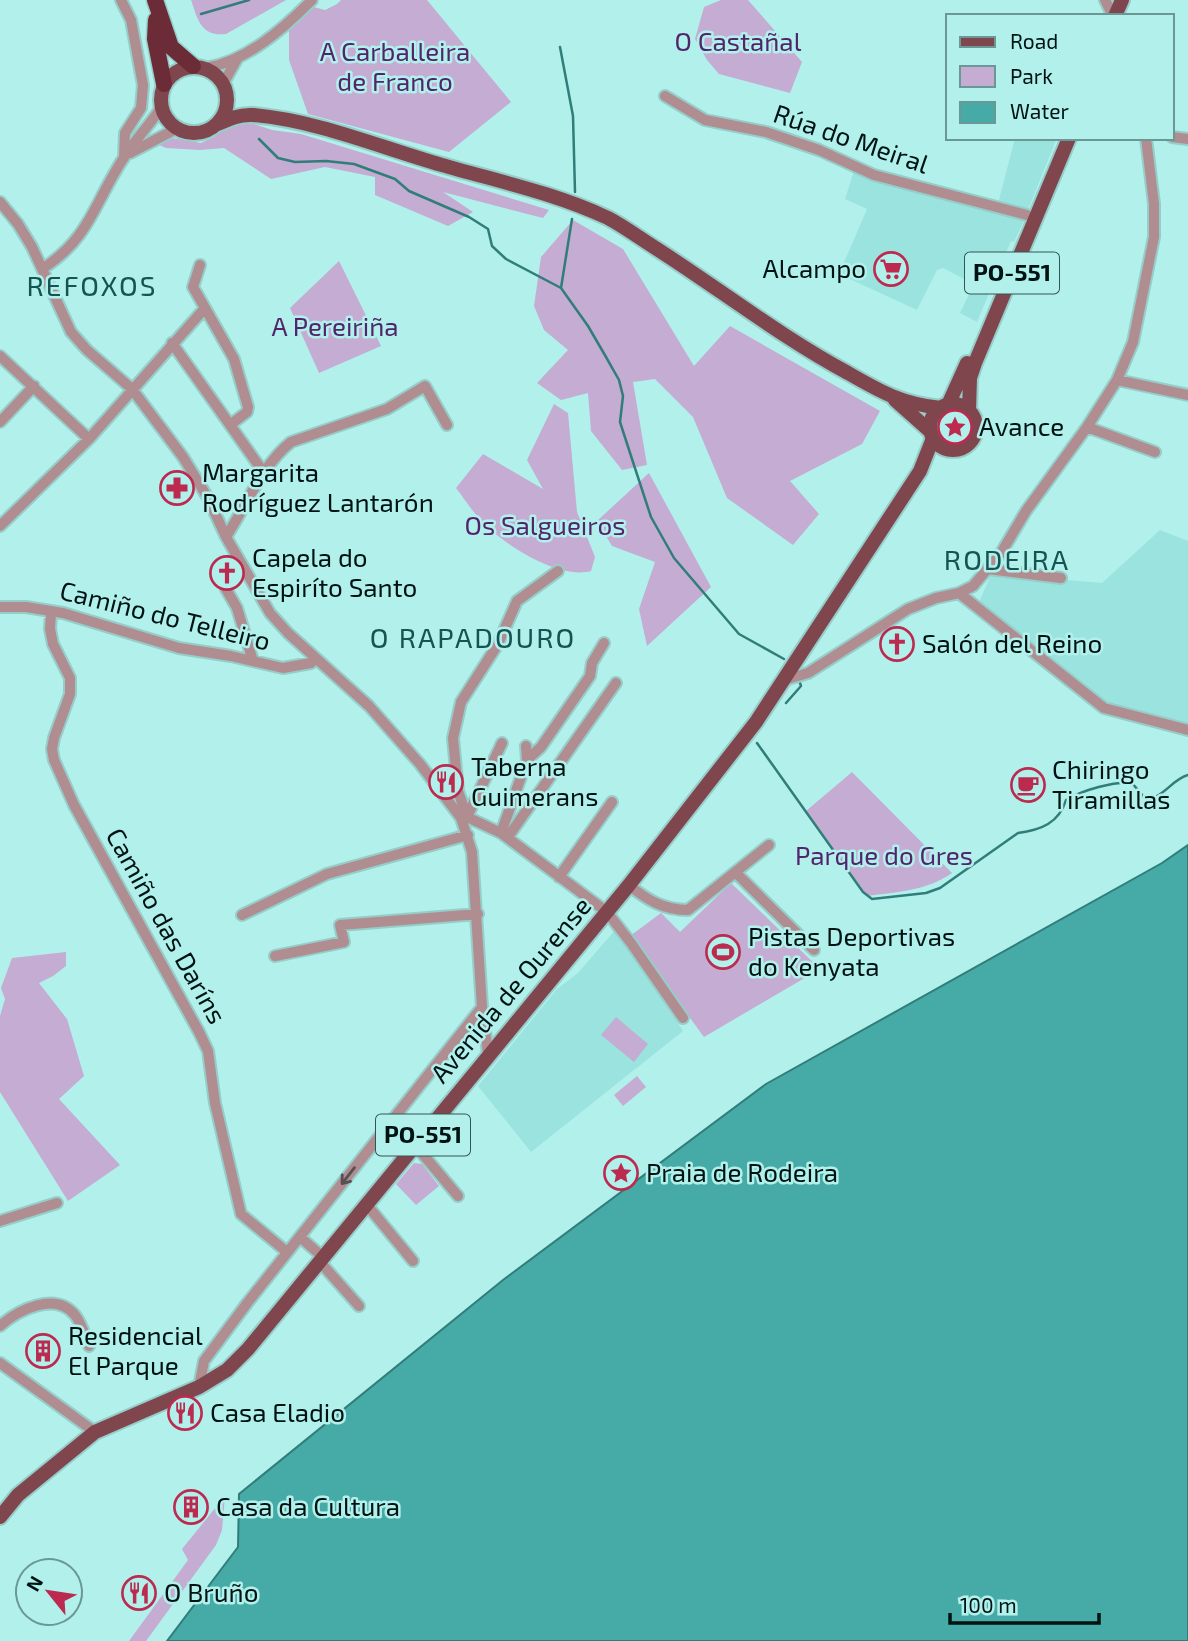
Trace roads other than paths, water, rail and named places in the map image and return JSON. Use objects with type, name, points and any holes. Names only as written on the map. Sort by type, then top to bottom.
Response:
[{"type":"highway","points":[[156,5],[171,47],[199,67]]},
{"type":"highway","points":[[156,5],[155,39],[164,84]]},
{"type":"main road","points":[[251,115],[233,104],[213,72],[199,67],[182,69],[172,75],[161,91],[161,107],[167,120],[176,129],[187,133],[198,133],[233,117],[251,115],[315,126],[527,187],[608,219],[681,264],[798,345],[894,399],[943,448],[956,449]]},
{"type":"main road","points":[[218,124],[225,111],[225,91]]},
{"type":"main road","points":[[1031,216],[1044,187],[1043,177],[1059,140]]},
{"type":"main road","name":"PO-551","points":[[784,680],[920,471],[932,435],[931,419],[944,406],[961,378],[1009,272],[1022,232],[1068,140]]},
{"type":"main road","name":"PO-551","points":[[920,471],[956,449],[966,446],[975,433],[976,425],[969,411],[970,378],[1031,216]]},
{"type":"main road","points":[[894,399],[963,406],[969,411]]},
{"type":"main road","name":"Avenida de Ourense","points":[[0,1517],[18,1495],[94,1432],[199,1387],[227,1370],[241,1357],[629,885],[756,722],[784,680]]},
{"type":"street","points":[[121,0],[131,20],[143,85],[141,108],[125,133],[124,157]]},
{"type":"street","points":[[199,67],[238,58],[270,37],[312,0]]},
{"type":"street","points":[[225,91],[238,58]]},
{"type":"street","name":"Rúa do Meiral","points":[[664,96],[705,120],[766,132],[819,150],[874,175],[1031,216]]},
{"type":"street","points":[[42,269],[66,253],[90,221],[124,157],[161,107]]},
{"type":"street","points":[[124,157],[176,129]]},
{"type":"street","points":[[784,680],[808,673],[908,608],[959,593],[973,586],[1001,553],[1026,510],[1087,426],[1117,380],[1133,342],[1154,237],[1154,204],[1146,140]]},
{"type":"street","points":[[0,202],[18,224],[71,332],[87,350],[132,389],[183,457],[270,613],[288,633],[369,706],[464,817],[504,835],[607,912],[683,1018]]},
{"type":"street","points":[[200,265],[193,287],[234,359],[248,407],[247,412],[230,425]]},
{"type":"street","points":[[0,526],[89,439],[172,342],[205,308]]},
{"type":"street","points":[[172,342],[264,473]]},
{"type":"street","points":[[0,356],[89,439]]},
{"type":"street","points":[[1117,380],[1188,395]]},
{"type":"street","points":[[0,422],[34,386]]},
{"type":"street","points":[[226,537],[264,473],[282,449],[291,442],[387,409],[425,386],[447,425]]},
{"type":"street","points":[[1087,426],[1155,452]]},
{"type":"street","points":[[219,522],[236,521]]},
{"type":"street","points":[[242,565],[226,589],[237,608],[253,661]]},
{"type":"street","points":[[988,569],[1061,578]]},
{"type":"street","points":[[488,1054],[482,1007],[472,852],[457,791],[453,738],[461,702],[498,644],[517,601],[558,571]]},
{"type":"street","points":[[959,593],[1104,708],[1188,730]]},
{"type":"street","name":"Camiño do Telleiro","points":[[0,607],[26,607],[76,617],[178,648],[283,668],[312,663],[316,658]]},
{"type":"street","name":"Camiño das Daríns","points":[[51,612],[52,644],[70,678],[70,694],[54,738],[54,760],[74,805],[208,1051],[215,1103],[241,1214],[288,1252]]},
{"type":"street","points":[[527,760],[541,747],[590,676],[592,663],[604,643]]},
{"type":"street","points":[[804,648],[821,664]]},
{"type":"street","points":[[504,835],[616,683]]},
{"type":"street","points":[[464,817],[502,743]]},
{"type":"street","points":[[504,835],[527,760],[526,746]]},
{"type":"street","points":[[559,877],[612,802]]},
{"type":"street","points":[[242,915],[327,874],[468,835]]},
{"type":"street","points":[[629,885],[647,900],[673,910],[688,910],[769,845]]},
{"type":"street","points":[[735,872],[814,950]]},
{"type":"street","points":[[275,956],[344,942],[341,925],[478,914]]},
{"type":"street","points":[[199,1387],[204,1361],[482,1007]]},
{"type":"street","points":[[387,1127],[413,1148],[458,1196]]},
{"type":"street","points":[[0,1221],[57,1203]]},
{"type":"street","points":[[367,1205],[413,1261]]},
{"type":"street","points":[[300,1237],[359,1306]]},
{"type":"street","points":[[1,1325],[24,1309],[57,1304],[75,1316],[89,1346]]},
{"type":"street","points":[[0,1363],[94,1432]]},
{"type":"water","points":[[1188,845],[1188,1641],[167,1641],[238,1547],[239,1494],[503,1280],[766,1084],[1162,863]]},
{"type":"waterway","points":[[201,14],[249,0]]},
{"type":"waterway","points":[[560,47],[573,116],[575,192]]},
{"type":"waterway","points":[[259,139],[278,158],[295,162],[354,164],[395,179],[409,191],[469,217],[488,229],[492,246],[506,259],[561,288],[588,326],[619,380],[623,396],[620,422],[651,517],[674,558],[739,634],[784,659]]},
{"type":"waterway","points":[[561,288],[572,219]]},
{"type":"waterway","points":[[786,703],[801,686],[800,683]]},
{"type":"waterway","points":[[757,743],[863,892],[872,899],[926,893],[940,888],[1018,833],[1034,830],[1054,820],[1066,800],[1081,793],[1108,785],[1132,783],[1143,796],[1150,799],[1188,775]]},
{"type":"place","name":"Alcampo","points":[[891,269]]},
{"type":"place","name":"Avance","points":[[955,427]]},
{"type":"place","name":"Margarita Rodríguez Lantarón","points":[[177,488]]},
{"type":"place","name":"Capela do Espiríto Santo","points":[[227,573]]},
{"type":"place","name":"Salón del Reino","points":[[897,644]]},
{"type":"place","name":"Taberna Guimerans","points":[[446,782]]},
{"type":"place","name":"Chiringo Tiramillas","points":[[1028,785]]},
{"type":"place","name":"Pistas Deportivas do Kenyata","points":[[723,952]]},
{"type":"place","name":"Praia de Rodeira","points":[[621,1173]]},
{"type":"place","name":"Residencial El Parque","points":[[43,1351]]},
{"type":"place","name":"Casa Eladio","points":[[185,1413]]},
{"type":"place","name":"Casa da Cultura","points":[[191,1507]]},
{"type":"place","name":"O Bruño","points":[[139,1593]]},
{"type":"district","name":"REFOXOS","points":[[92,286]]},
{"type":"district","name":"RODEIRA","points":[[1007,560]]},
{"type":"district","name":"O RAPADOURO","points":[[473,638]]},
{"type":"park label","name":"O Castañal","points":[[738,42]]},
{"type":"park label","name":"A Carballeira de Franco","points":[[395,67]]},
{"type":"park label","name":"A Pereiriña","points":[[335,327]]},
{"type":"park label","name":"Os Salgueiros","points":[[545,526]]},
{"type":"park label","name":"Parque do Gres","points":[[884,856]]}]
